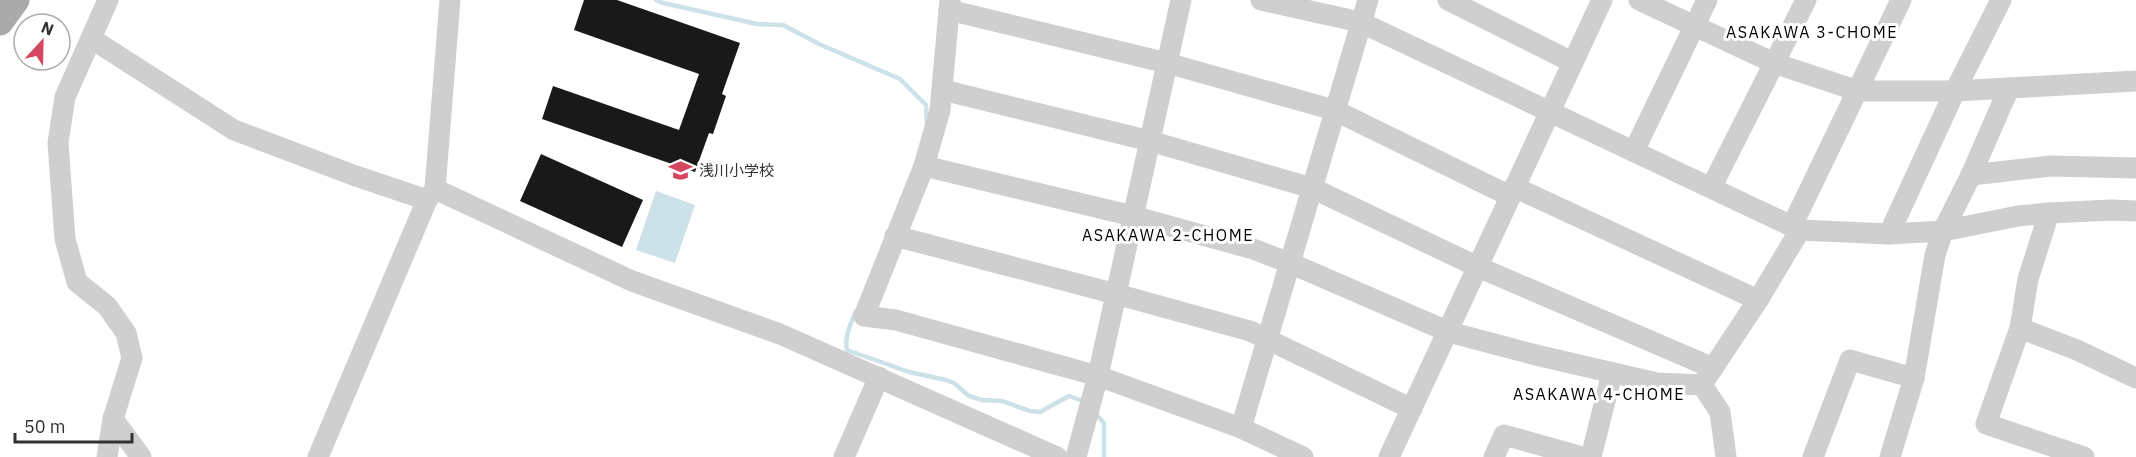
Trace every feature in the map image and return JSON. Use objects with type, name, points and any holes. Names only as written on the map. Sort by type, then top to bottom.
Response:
[{"type":"street","points":[[107,457],[113,419],[132,358],[126,333],[107,306],[77,282],[65,239],[58,143],[65,97],[108,0]]},
{"type":"street","points":[[318,457],[431,194],[450,0]]},
{"type":"street","points":[[1076,457],[1098,376],[1181,0]]},
{"type":"street","points":[[1261,0],[1360,22],[1796,228],[1889,234],[1943,231],[2018,216],[2049,213],[2136,211]]},
{"type":"street","points":[[1241,428],[1368,0]]},
{"type":"street","points":[[1448,0],[1572,62]]},
{"type":"street","points":[[1389,457],[1602,0]]},
{"type":"street","points":[[1639,0],[1774,63],[1858,91],[1955,91],[2136,81]]},
{"type":"street","points":[[1634,151],[1707,0]]},
{"type":"street","points":[[1711,188],[1806,0]]},
{"type":"street","points":[[924,166],[1133,216],[1252,249],[1290,262],[1449,332],[1657,383],[1707,377],[1758,300],[1796,228],[1901,0]]},
{"type":"street","points":[[1889,234],[1955,91],[2001,0]]},
{"type":"street","points":[[1303,457],[1278,452],[1241,428],[1098,376],[896,320],[864,316],[924,166],[940,110],[950,5],[1167,63],[1334,111],[1758,300]]},
{"type":"street","points":[[92,39],[234,130],[353,175],[431,194],[632,281],[780,334],[1057,457]]},
{"type":"street","points":[[1890,457],[1914,378],[1935,255],[1943,231],[1971,176],[2009,88]]},
{"type":"street","points":[[943,90],[1150,141],[1312,188],[1707,377],[1720,412],[1726,457]]},
{"type":"street","points":[[1971,176],[2050,166],[2136,168]]},
{"type":"street","points":[[2049,213],[2028,279],[2020,328],[1986,424],[2084,457]]},
{"type":"street","points":[[895,237],[1250,331],[1413,409]]},
{"type":"street","points":[[2020,328],[2078,350],[2136,378]]},
{"type":"street","points":[[1814,457],[1850,360],[1914,378]]},
{"type":"street","points":[[1591,457],[1612,373]]},
{"type":"street","points":[[844,457],[879,377]]},
{"type":"street","points":[[113,419],[141,457]]},
{"type":"street","points":[[1494,457],[1504,435],[1583,457]]},
{"type":"shaded area","points":[[656,191],[695,205],[675,263],[636,250]]},
{"type":"building","points":[[584,0],[617,0],[740,43],[722,94],[726,96],[713,134],[709,133],[695,172],[542,119],[553,86],[679,130],[699,74],[574,30]]},
{"type":"building","points":[[541,154],[643,200],[622,247],[520,201]]},
{"type":"waterway","points":[[656,0],[757,24],[783,25],[819,44],[900,79],[926,105],[927,125]]},
{"type":"waterway","points":[[856,311],[847,335],[847,350],[909,372],[954,383],[969,396],[982,400],[1002,401],[1030,411],[1040,412],[1069,396],[1080,400]]},
{"type":"waterway","points":[[1095,413],[1104,423],[1104,457]]},
{"type":"place","name":"浅川小学校","points":[[681,170]]},
{"type":"district","name":"ASAKAWA 3-CHOME","points":[[1812,32]]},
{"type":"district","name":"ASAKAWA 2-CHOME","points":[[1168,235]]},
{"type":"district","name":"ASAKAWA 4-CHOME","points":[[1599,394]]}]
